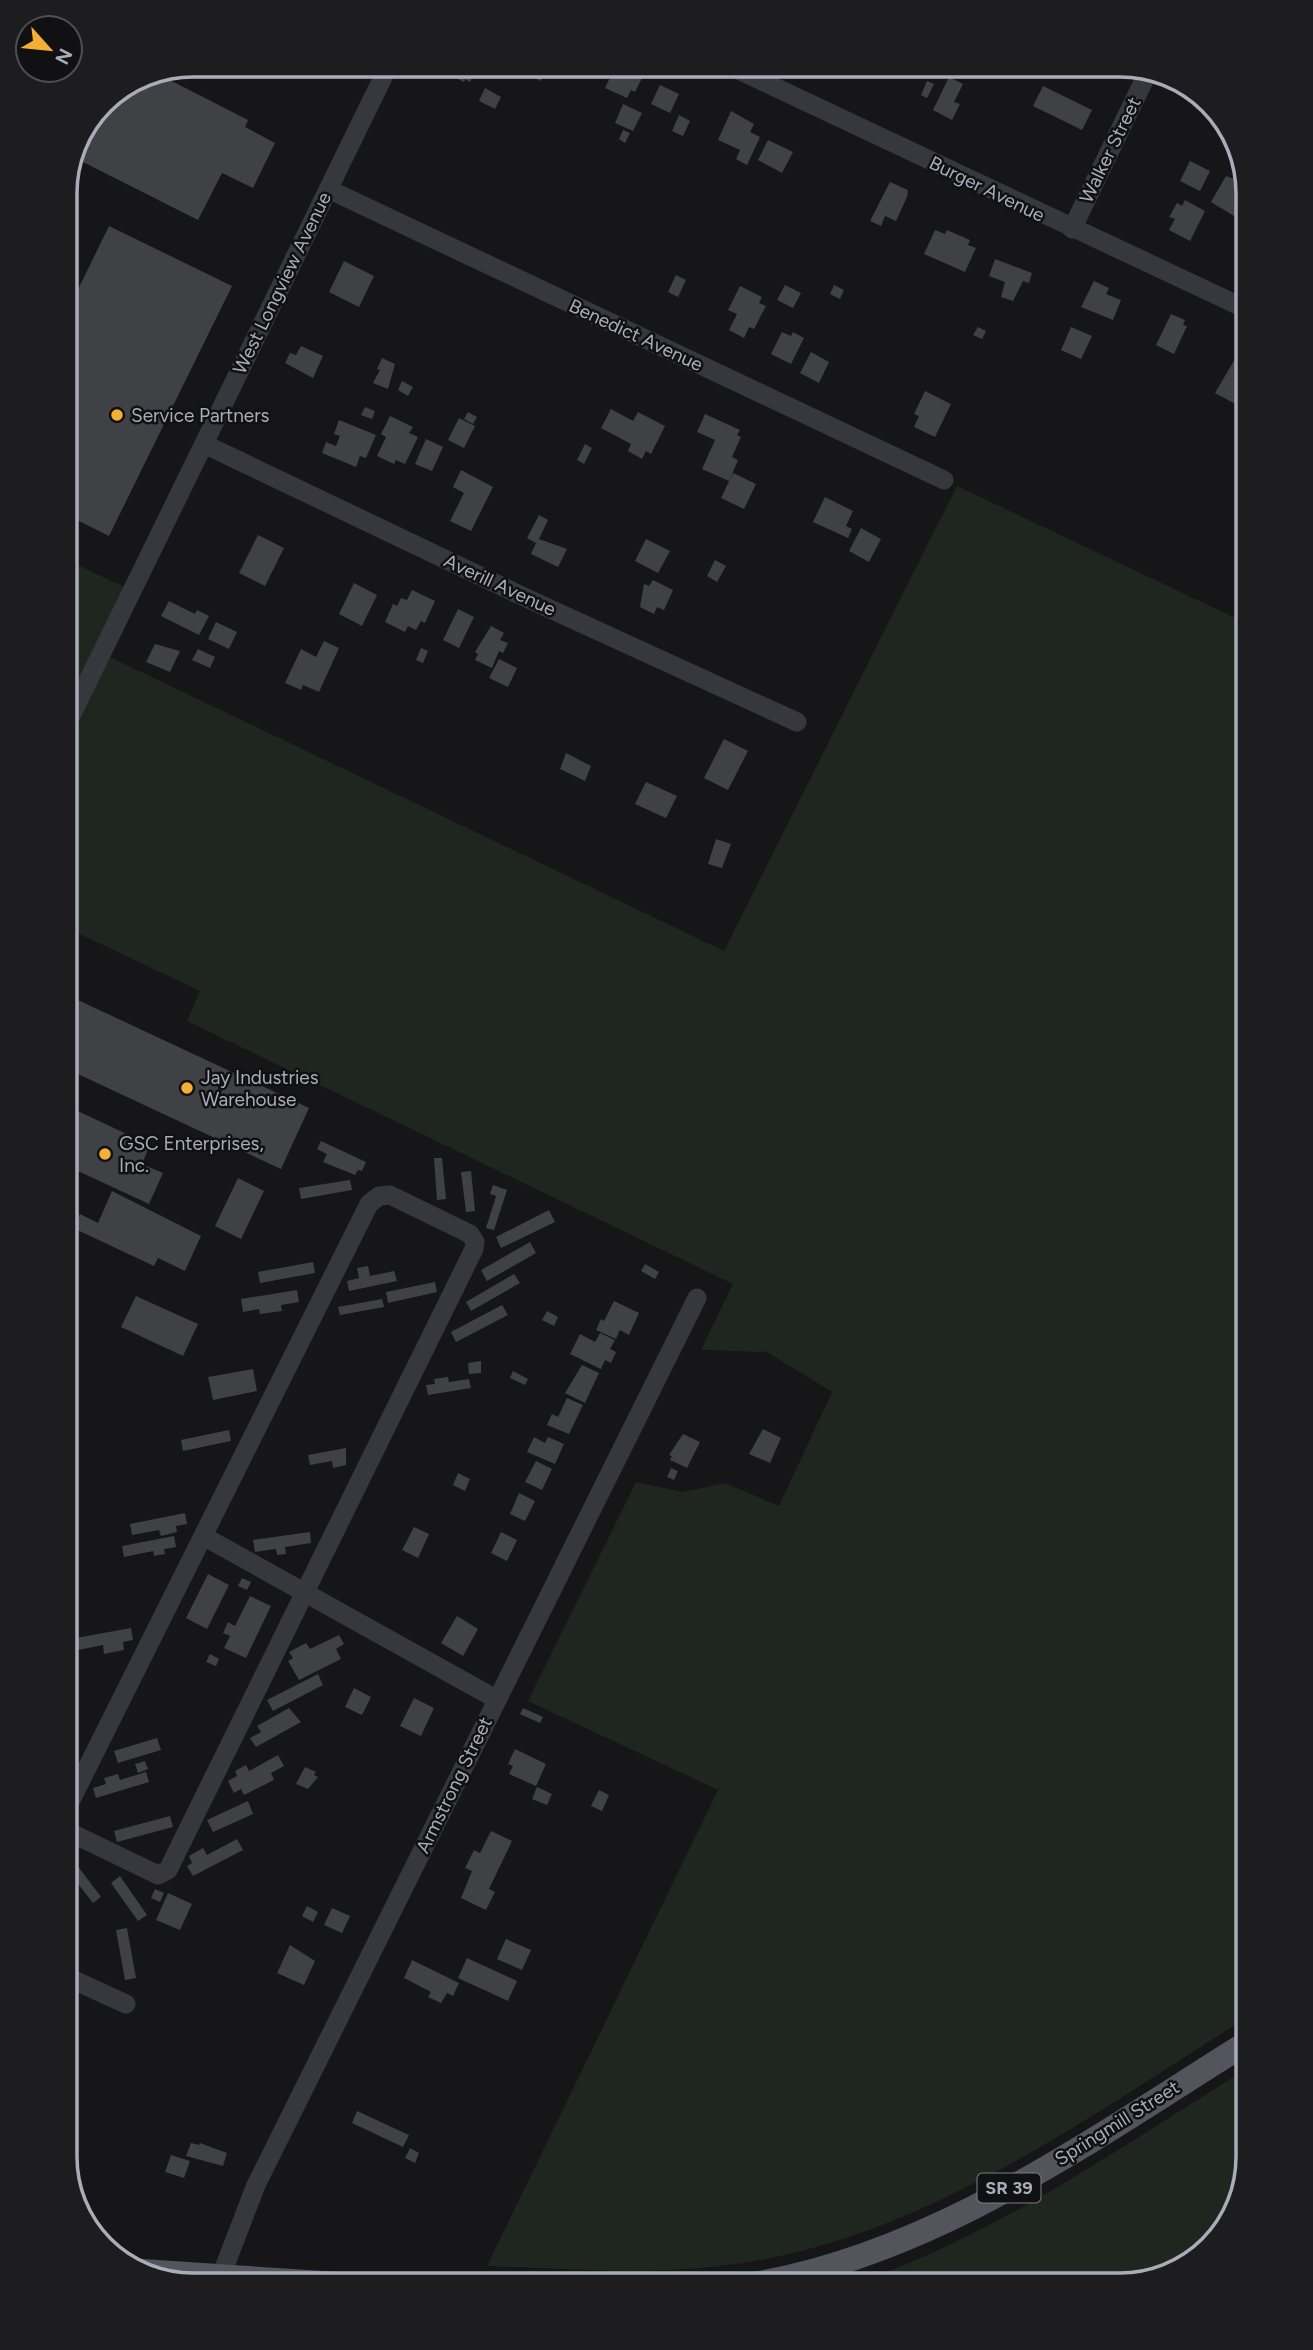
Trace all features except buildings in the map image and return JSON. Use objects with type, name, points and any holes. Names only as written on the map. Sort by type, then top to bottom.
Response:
[{"type":"main road","name":"Springmill Street","points":[[804,2273],[858,2256],[958,2216],[1029,2177],[1236,2049]]},
{"type":"street","name":"West Longview Avenue","points":[[77,703],[383,77]]},
{"type":"street","name":"Burger Avenue","points":[[753,77],[1236,304]]},
{"type":"street","name":"Walker Street","points":[[1072,229],[1144,79]]},
{"type":"street","name":"Benedict Avenue","points":[[328,189],[944,480]]},
{"type":"street","name":"Averill Avenue","points":[[204,444],[524,597],[797,722]]},
{"type":"street","points":[[77,1788],[369,1204],[379,1196],[390,1195],[470,1234],[475,1242],[474,1249],[163,1874],[158,1875],[77,1836]]},
{"type":"street","name":"Armstrong Street","points":[[222,2273],[256,2185],[697,1298]]},
{"type":"street","points":[[203,1536],[496,1699]]},
{"type":"street","points":[[77,1982],[126,2004]]},
{"type":"shaded area","points":[[957,486],[1236,618],[1236,2025],[997,2172],[931,2204],[863,2232],[793,2253],[691,2269],[604,2270],[487,2266],[718,1790],[528,1701],[636,1482],[683,1492],[725,1483],[779,1506],[832,1392],[767,1352],[701,1350],[733,1284],[187,1021],[200,991],[77,933],[77,724],[110,657],[724,951]]},
{"type":"shaded area","points":[[77,565],[124,587],[77,684]]},
{"type":"shaded area","points":[[1236,2076],[1236,2157],[1230,2194],[1207,2234],[1178,2257],[1143,2271],[1120,2273],[883,2273],[956,2242],[1104,2159]]},
{"type":"place","name":"Service Partners","points":[[117,415]]},
{"type":"place","name":"Jay Industries Warehouse","points":[[187,1088]]},
{"type":"place","name":"GSC Enterprises, Inc.","points":[[105,1154]]}]
